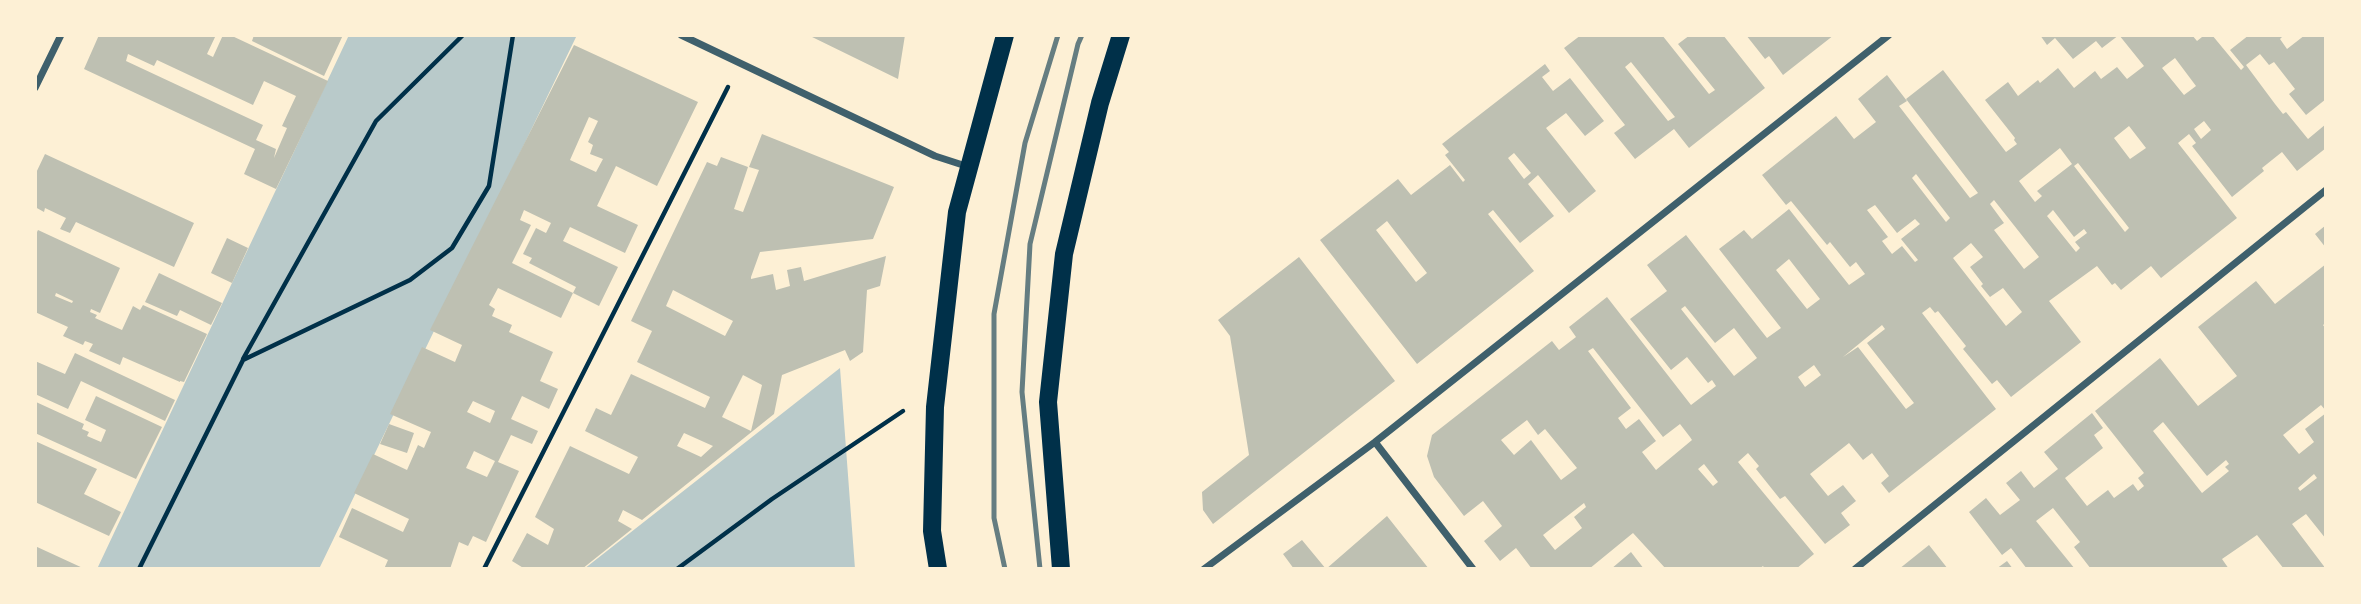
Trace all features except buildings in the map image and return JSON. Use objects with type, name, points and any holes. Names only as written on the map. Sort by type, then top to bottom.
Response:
[{"type":"main road","points":[[938,569],[932,531],[937,387],[957,212],[1005,35]]},
{"type":"main road","points":[[1061,569],[1048,402],[1064,254],[1100,103],[1121,35]]},
{"type":"street","points":[[35,88],[61,35]]},
{"type":"street","points":[[681,35],[935,156],[969,168]]},
{"type":"street","points":[[1204,569],[1375,442],[1889,35]]},
{"type":"street","points":[[1855,569],[2326,190]]},
{"type":"street","points":[[1375,442],[1473,569]]},
{"type":"path","points":[[139,569],[243,360],[376,121],[463,35]]},
{"type":"path","points":[[243,360],[410,280],[453,248],[489,186],[513,35]]},
{"type":"path","points":[[484,569],[686,175],[739,64]]},
{"type":"path","points":[[677,569],[772,499],[937,387]]},
{"type":"shaded area","points":[[349,35],[577,35],[319,569],[97,569]]},
{"type":"shaded area","points":[[840,368],[855,569],[584,569]]},
{"type":"railway","points":[[1005,569],[994,518],[994,314],[1025,143],[1058,35]]},
{"type":"railway","points":[[1040,569],[1022,392],[1030,244],[1082,35]]}]
